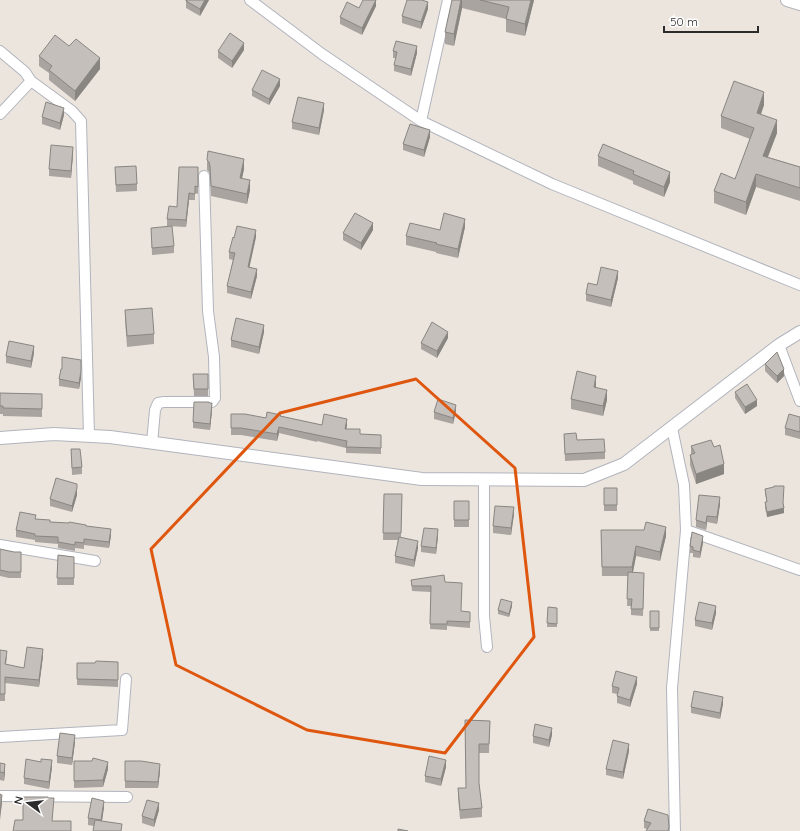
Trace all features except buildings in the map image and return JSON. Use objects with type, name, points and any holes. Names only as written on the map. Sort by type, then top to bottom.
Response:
[{"type":"street","points":[[250,0],[322,54],[422,121],[552,184],[800,285]]},
{"type":"street","points":[[422,121],[448,0]]},
{"type":"street","points":[[787,0],[800,4]]},
{"type":"street","points":[[0,51],[25,72],[31,81],[72,110],[81,121],[89,436]]},
{"type":"street","points":[[0,114],[31,81]]},
{"type":"street","points":[[152,443],[155,410],[158,403],[212,402],[215,398],[214,357],[208,311],[204,176]]},
{"type":"street","points":[[0,438],[54,434],[110,437],[422,479],[584,480],[624,464],[779,345],[800,332]]},
{"type":"street","points":[[779,345],[800,401]]},
{"type":"street","points":[[672,428],[684,485],[686,530],[672,688],[675,831]]},
{"type":"street","points":[[484,479],[484,616],[487,647]]},
{"type":"street","points":[[686,530],[800,570]]},
{"type":"street","points":[[0,544],[95,561]]},
{"type":"street","points":[[0,737],[122,730],[126,678]]},
{"type":"street","points":[[0,796],[127,797]]},
{"type":"highlighted area","points":[[416,379],[515,468],[534,637],[445,753],[307,730],[176,665],[151,549],[280,413]]}]
